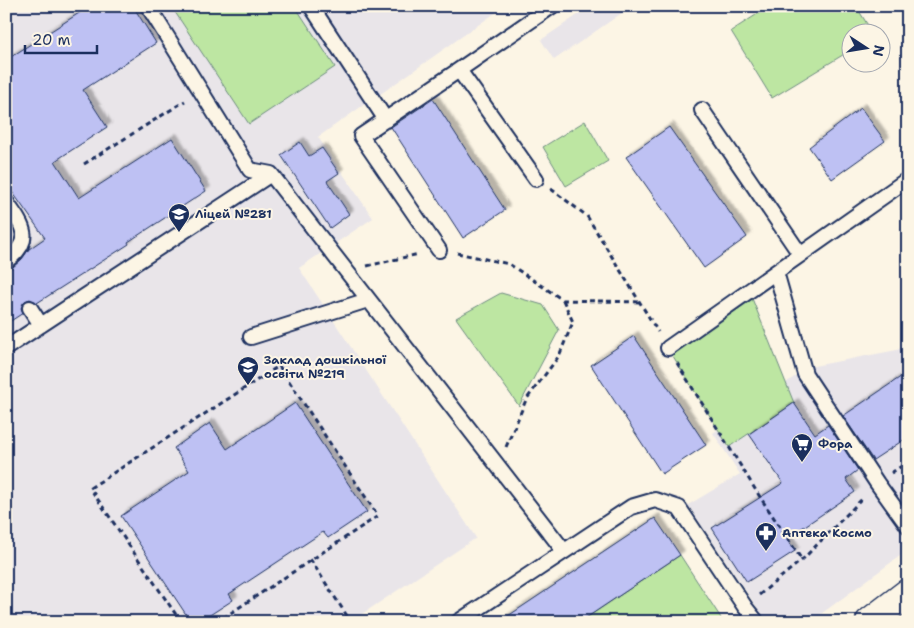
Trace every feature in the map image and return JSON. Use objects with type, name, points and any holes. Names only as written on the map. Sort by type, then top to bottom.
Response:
[{"type":"street","points":[[870,622],[908,593]]},
{"type":"lane","points":[[148,6],[250,170],[271,174],[564,551]]},
{"type":"lane","points":[[311,6],[386,120]]},
{"type":"lane","points":[[439,250],[361,136],[552,6]]},
{"type":"lane","points":[[459,70],[536,178]]},
{"type":"lane","points":[[702,110],[800,254]]},
{"type":"lane","points":[[6,348],[271,174]]},
{"type":"lane","points":[[668,348],[908,180]]},
{"type":"lane","points":[[6,202],[23,226],[25,237],[21,248],[6,261]]},
{"type":"lane","points":[[776,272],[805,374],[877,483],[908,526]]},
{"type":"lane","points":[[251,337],[368,300]]},
{"type":"lane","points":[[30,308],[41,324]]},
{"type":"lane","points":[[458,622],[631,507],[655,500],[679,508],[757,622]]},
{"type":"path","points":[[84,164],[201,91]]},
{"type":"path","points":[[346,271],[439,250],[509,264],[563,300],[573,322],[559,356],[526,400],[498,466]]},
{"type":"path","points":[[563,300],[640,302]]},
{"type":"path","points":[[181,622],[90,488],[279,366],[378,516],[217,622]]},
{"type":"path","points":[[745,607],[802,560],[877,483],[908,462]]},
{"type":"path","points":[[310,559],[351,622]]},
{"type":"shaded area","points":[[6,6],[301,6],[365,104],[318,137],[373,218],[299,268],[476,538],[350,622],[6,622]]},
{"type":"shaded area","points":[[320,6],[505,6],[379,95]]},
{"type":"shaded area","points":[[591,6],[632,6],[554,60],[541,40]]},
{"type":"shaded area","points":[[908,344],[908,550],[810,622],[767,622],[688,505],[740,474],[713,433],[809,367],[897,350]]},
{"type":"green space","points":[[171,6],[295,6],[335,67],[249,124]]},
{"type":"green space","points":[[770,6],[856,6],[866,22],[842,22],[842,55],[772,98],[731,31]]},
{"type":"green space","points":[[585,121],[608,161],[566,186],[543,147]]},
{"type":"green space","points":[[749,291],[794,403],[729,447],[668,348]]},
{"type":"green space","points":[[501,293],[543,305],[559,330],[519,406],[456,318]]},
{"type":"green space","points":[[680,555],[721,618],[718,622],[580,622]]},
{"type":"building","points":[[90,6],[133,6],[156,43],[83,90],[107,127],[55,161],[79,198],[172,138],[206,191],[128,242],[129,244],[37,303],[30,299],[25,301],[21,308],[23,313],[6,324],[6,270],[12,268],[29,249],[45,238],[6,183],[6,60]]},
{"type":"building","points":[[433,99],[505,210],[463,238],[391,127]]},
{"type":"building","points":[[861,108],[885,141],[832,179],[809,147]]},
{"type":"building","points":[[669,127],[747,237],[704,268],[626,157]]},
{"type":"building","points":[[300,142],[309,156],[322,148],[339,173],[327,181],[349,214],[330,228],[281,155]]},
{"type":"building","points":[[634,336],[706,445],[662,474],[591,365]]},
{"type":"building","points":[[908,372],[908,437],[873,460],[843,416]]},
{"type":"building","points":[[295,403],[367,512],[328,538],[323,532],[229,594],[233,600],[199,622],[191,622],[121,516],[189,471],[174,448],[210,423],[227,449]]},
{"type":"building","points":[[794,403],[815,434],[828,425],[858,470],[846,479],[855,492],[787,538],[795,551],[747,582],[712,528],[783,483],[749,434]]},
{"type":"building","points":[[655,518],[680,555],[580,622],[499,622]]},
{"type":"place","name":"Ліцей №281","points":[[179,233]]},
{"type":"place","name":"Заклад дошкільної освіти №219","points":[[248,386]]},
{"type":"place","name":"Фора","points":[[802,463]]},
{"type":"place","name":"Аптека Космо","points":[[766,552]]}]
